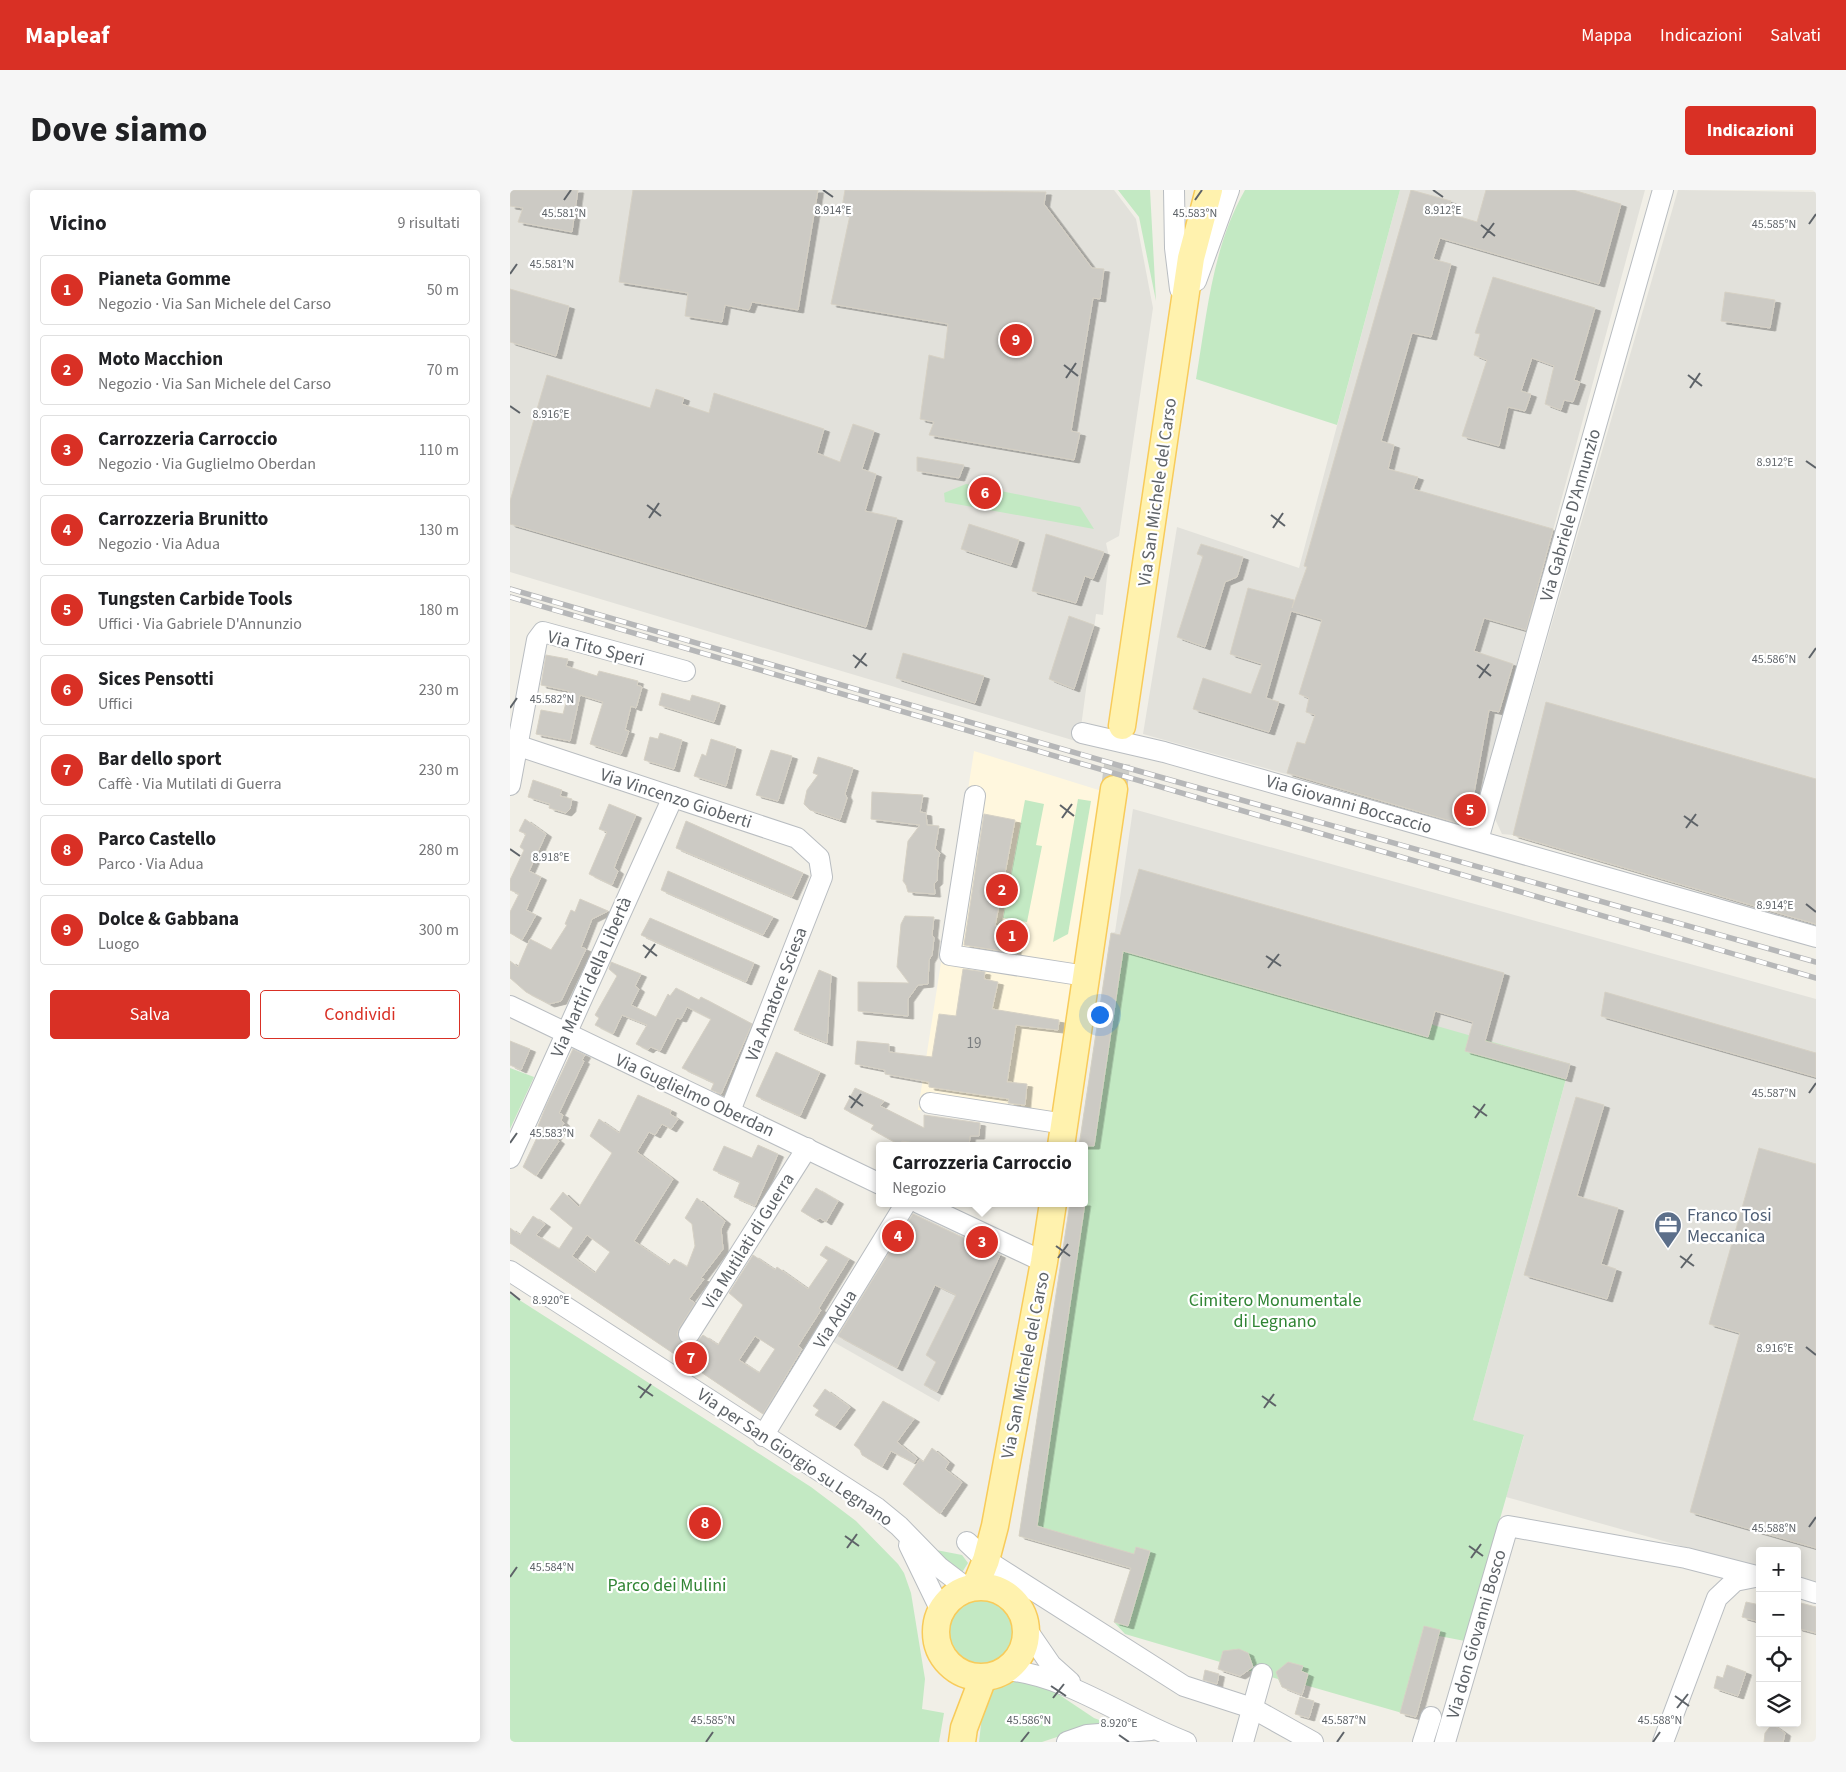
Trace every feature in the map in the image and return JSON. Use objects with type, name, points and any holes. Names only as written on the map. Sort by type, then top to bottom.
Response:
[{"type":"main road","points":[[1190,190],[1192,258]]},
{"type":"main road","points":[[1192,258],[1209,190]]},
{"type":"main road","name":"Via San Michele del Carso","points":[[1122,726],[1192,258]]},
{"type":"main road","points":[[1063,1135],[1114,790]]},
{"type":"main road","name":"Via San Michele del Carso","points":[[995,1573],[995,1526],[1052,1207]]},
{"type":"main road","points":[[963,1735],[950,1666],[940,1651],[936,1634],[941,1611],[952,1598],[972,1588],[991,1588],[995,1573]]},
{"type":"main road","points":[[963,1735],[994,1674],[1022,1653],[1027,1630],[1020,1608],[995,1573]]},
{"type":"main road","points":[[950,1666],[960,1672],[994,1674]]},
{"type":"street","points":[[1174,190],[1175,248],[1183,316]]},
{"type":"street","points":[[1183,316],[1230,190]]},
{"type":"street","name":"Via Gabriele D'Annunzio","points":[[1478,840],[1663,190]]},
{"type":"street","name":"Via Tito Speri","points":[[510,785],[514,744],[537,640],[543,632],[685,671]]},
{"type":"street","name":"Via Giovanni Boccaccio","points":[[1082,733],[1164,752],[1816,937]]},
{"type":"street","name":"Via Vincenzo Gioberti","points":[[514,744],[797,838],[819,858],[822,876]]},
{"type":"street","points":[[974,796],[950,955],[1086,976]]},
{"type":"street","name":"Via Martiri della Libertà","points":[[510,1158],[673,797]]},
{"type":"street","name":"Via Amatore Sciesa","points":[[730,1111],[822,876]]},
{"type":"street","name":"Via Guglielmo Oberdan","points":[[510,1006],[876,1182]]},
{"type":"street","points":[[930,1103],[1063,1135]]},
{"type":"street","name":"Via Mutilati di Guerra","points":[[690,1334],[807,1148]]},
{"type":"street","name":"Via Adua","points":[[763,1436],[904,1207]]},
{"type":"street","points":[[927,1207],[1044,1262]]},
{"type":"street","name":"Via per San Giorgio su Legnano","points":[[510,1271],[877,1508],[939,1567],[972,1588]]},
{"type":"street","name":"Via don Giovanni Bosco","points":[[1445,1742],[1508,1526],[1686,1558]]},
{"type":"street","name":"Via per San Giorgio su Legnano","points":[[902,1530],[941,1611]]},
{"type":"street","points":[[967,1542],[995,1573],[1184,1686],[1252,1708],[1313,1742]]},
{"type":"street","points":[[1686,1558],[1756,1576]]},
{"type":"street","points":[[1686,1558],[1700,1564],[1710,1576],[1715,1591],[1713,1606]]},
{"type":"street","points":[[1663,1742],[1713,1606],[1722,1591],[1735,1582],[1756,1578]]},
{"type":"street","points":[[1801,1588],[1816,1593]]},
{"type":"street","points":[[1027,1630],[1051,1665],[1098,1702]]},
{"type":"street","points":[[994,1674],[1041,1676],[1154,1730],[1186,1742]]},
{"type":"street","points":[[1243,1742],[1262,1674]]},
{"type":"street","points":[[1423,1742],[1431,1717]]},
{"type":"street","points":[[1067,1742],[1087,1735],[1154,1730]]},
{"type":"shaded area","points":[[510,190],[1114,190],[1136,219],[1153,308],[1119,536],[1106,543],[1109,557],[1103,615],[1096,614],[1079,742],[510,572]]},
{"type":"shaded area","points":[[1400,190],[1645,190],[1473,826],[1143,734],[1177,527],[1299,568]]},
{"type":"shaded area","points":[[1678,190],[1816,192],[1816,924],[1513,835],[1502,834],[1495,819]]},
{"type":"shaded area","points":[[974,751],[1105,792],[1049,1130],[918,1110]]},
{"type":"shaded area","name":"Franco Tosi Meccanica","points":[[1133,809],[1816,999],[1816,1584],[1801,1580],[1801,1547],[1756,1547],[1756,1567],[1506,1497],[1524,1436],[1473,1420],[1566,1079],[1469,1036],[1111,933],[1115,932]]},
{"type":"shaded area","points":[[912,1207],[1003,1253],[939,1402],[830,1340]]},
{"type":"green space","points":[[1118,190],[1150,190],[1156,301],[1139,217]]},
{"type":"green space","points":[[1245,190],[1400,190],[1337,425],[1196,379],[1212,282],[1218,258],[1234,212]]},
{"type":"green space","points":[[966,484],[1080,507],[1094,529],[945,502],[944,493]]},
{"type":"green space","points":[[1078,799],[1091,801],[1068,934],[1053,942]]},
{"type":"green space","points":[[1025,800],[1044,804],[1036,845],[1042,846],[1027,922],[1003,918]]},
{"type":"green space","name":"Cimitero Monumentale di Legnano","points":[[1111,933],[1570,1064],[1473,1420],[1524,1435],[1465,1641],[1439,1636],[1416,1717],[1305,1685],[1295,1692],[1282,1687],[1278,1679],[1125,1634],[1114,1622],[1131,1568],[1019,1536],[1069,1207],[1088,1207],[1088,1142],[1080,1142]]},
{"type":"green space","points":[[510,1068],[534,1077],[510,1129]]},
{"type":"green space","name":"Parco dei Mulini","points":[[510,1294],[811,1487],[856,1521],[898,1564],[904,1573],[911,1593],[925,1679],[922,1709],[944,1713],[939,1742],[510,1742]]},
{"type":"green space","points":[[931,1549],[962,1555],[968,1563],[961,1574]]},
{"type":"green space","points":[[982,1598],[995,1601],[1006,1608],[1013,1619],[1016,1632],[1013,1645],[1006,1656],[995,1663],[982,1666],[969,1663],[958,1656],[951,1645],[948,1632],[951,1619],[958,1608],[969,1601]]},
{"type":"green space","points":[[1021,1680],[1046,1686],[1094,1718],[1112,1725],[1075,1731],[1042,1742],[979,1742],[986,1701],[994,1688],[1001,1683]]},
{"type":"building","points":[[510,190],[578,190],[572,232],[518,222],[523,208],[510,206]]},
{"type":"building","points":[[633,190],[818,190],[798,310],[752,302],[749,310],[725,305],[722,322],[685,316],[688,293],[619,282]]},
{"type":"building","points":[[845,190],[1046,192],[1044,204],[1092,268],[1104,269],[1100,299],[1093,298],[1071,431],[1080,433],[1074,460],[929,435],[934,422],[920,419],[929,355],[944,359],[948,324],[831,304],[850,215],[841,213]]},
{"type":"building","points":[[1411,190],[1451,201],[1447,213],[1477,222],[1486,190],[1573,190],[1621,204],[1599,284],[1440,238],[1433,259],[1451,264],[1431,337],[1412,333],[1381,441],[1394,445],[1388,469],[1418,477],[1413,489],[1553,529],[1526,630],[1484,618],[1474,651],[1513,664],[1499,712],[1489,710],[1468,826],[1287,773],[1297,742],[1305,744],[1315,715],[1306,712],[1309,698],[1299,694],[1322,620],[1291,611],[1266,698],[1279,702],[1269,732],[1193,709],[1203,678],[1251,694],[1262,664],[1230,654],[1248,588],[1294,600],[1292,608],[1307,567],[1304,566]]},
{"type":"building","points":[[1493,277],[1595,308],[1574,380],[1580,382],[1573,402],[1564,400],[1561,410],[1545,404],[1554,366],[1532,358],[1521,391],[1531,394],[1525,411],[1508,407],[1499,446],[1462,436],[1487,360],[1474,355],[1480,334],[1475,333]]},
{"type":"building","points":[[510,289],[569,306],[556,356],[510,342]]},
{"type":"building","points":[[1725,292],[1775,300],[1770,328],[1721,321]]},
{"type":"building","points":[[547,375],[650,408],[656,389],[684,398],[682,404],[709,413],[714,393],[824,429],[817,453],[840,462],[853,424],[874,431],[862,469],[876,474],[865,511],[897,518],[866,627],[510,524],[510,501]]},
{"type":"building","points":[[917,457],[964,465],[959,478],[917,471]]},
{"type":"building","points":[[969,524],[1019,540],[1011,565],[961,549]]},
{"type":"building","points":[[1046,534],[1104,552],[1093,579],[1085,576],[1076,603],[1032,591]]},
{"type":"building","points":[[1201,544],[1243,557],[1237,577],[1225,582],[1205,647],[1177,637],[1203,556],[1197,554]]},
{"type":"building","points":[[1069,616],[1094,625],[1074,689],[1049,679]]},
{"type":"building","points":[[903,653],[984,676],[975,703],[896,678]]},
{"type":"building","points":[[546,655],[568,659],[566,666],[597,676],[599,671],[638,681],[637,685],[642,687],[636,708],[631,706],[625,730],[629,731],[621,754],[590,744],[603,702],[580,695],[570,741],[536,734],[541,710],[563,714],[569,691],[541,685]]},
{"type":"building","points":[[662,693],[690,701],[692,695],[720,703],[714,722],[659,705]]},
{"type":"building","points":[[1546,702],[1816,779],[1816,924],[1513,835]]},
{"type":"building","points":[[660,733],[682,740],[674,769],[644,760],[650,737],[658,739]]},
{"type":"building","points":[[711,739],[736,747],[726,786],[694,776],[702,754],[706,756]]},
{"type":"building","points":[[771,750],[792,756],[778,801],[756,795]]},
{"type":"building","points":[[818,757],[853,768],[840,820],[810,810],[804,804],[807,790],[818,775],[813,773]]},
{"type":"building","points":[[533,780],[562,790],[560,796],[572,799],[570,809],[566,813],[549,808],[550,804],[528,797]]},
{"type":"building","points":[[872,792],[923,795],[920,812],[926,813],[927,825],[939,826],[935,849],[940,853],[937,881],[934,884],[935,894],[908,892],[903,881],[908,841],[920,825],[871,819]]},
{"type":"building","points":[[609,804],[636,815],[614,868],[618,871],[612,885],[589,874],[607,832],[599,829]]},
{"type":"building","points":[[984,814],[1015,820],[995,926],[1020,931],[1015,953],[964,945]]},
{"type":"building","points":[[525,819],[546,834],[529,871],[541,877],[526,910],[536,915],[522,940],[510,933],[510,912],[519,894],[510,890],[510,880],[524,850],[520,847],[526,834],[519,831]]},
{"type":"building","points":[[686,821],[803,873],[792,897],[676,848]]},
{"type":"building","points":[[1139,869],[1504,973],[1485,1041],[1570,1064],[1566,1079],[1465,1051],[1473,1022],[1435,1011],[1428,1037],[1123,951],[1094,1146],[1088,1146],[1088,1142],[1080,1142],[1111,933],[1120,935]]},
{"type":"building","points":[[668,871],[773,917],[763,935],[661,890]]},
{"type":"building","points":[[580,899],[608,911],[592,919],[581,947],[586,949],[561,1001],[549,1004],[526,992],[510,978],[510,961],[518,967],[530,939],[551,950],[567,925],[565,924],[571,910],[575,912]]},
{"type":"building","points":[[905,916],[934,917],[932,935],[934,938],[932,955],[929,960],[928,984],[918,985],[908,999],[908,1016],[858,1011],[858,982],[909,983],[897,967],[901,924]]},
{"type":"building","points":[[650,918],[754,963],[746,982],[641,935]]},
{"type":"building","points":[[611,962],[641,974],[635,986],[639,989],[631,1005],[656,1017],[668,994],[670,996],[676,988],[699,1000],[701,997],[752,1024],[721,1094],[711,1090],[714,1083],[682,1068],[711,1019],[687,1007],[681,1019],[677,1018],[660,1051],[651,1047],[648,1050],[636,1044],[647,1025],[622,1015],[613,1034],[595,1025],[599,1018],[595,1015],[617,976],[609,969]]},
{"type":"building","points":[[963,969],[985,972],[984,979],[998,982],[992,1009],[1059,1020],[1058,1030],[1016,1025],[1007,1082],[1027,1084],[1025,1105],[1008,1103],[1009,1099],[929,1087],[929,1082],[885,1074],[885,1070],[855,1064],[857,1041],[889,1044],[889,1052],[932,1057],[939,1014],[956,1016]]},
{"type":"building","points":[[819,970],[831,975],[827,1043],[794,1030]]},
{"type":"building","points":[[1605,992],[1816,1053],[1816,1077],[1601,1016]]},
{"type":"building","points":[[510,1041],[530,1049],[521,1070],[510,1065]]},
{"type":"building","points":[[573,1049],[585,1055],[582,1060],[584,1061],[559,1113],[563,1115],[561,1120],[564,1123],[555,1138],[559,1141],[536,1176],[523,1167],[541,1129],[538,1126],[546,1106]]},
{"type":"building","points":[[776,1052],[820,1072],[800,1116],[756,1096]]},
{"type":"building","points":[[855,1088],[884,1101],[880,1106],[924,1128],[924,1115],[980,1123],[979,1136],[970,1136],[969,1142],[895,1142],[871,1129],[874,1125],[844,1109]]},
{"type":"building","points":[[638,1095],[671,1110],[670,1114],[678,1119],[671,1129],[662,1124],[655,1135],[649,1132],[637,1152],[673,1179],[634,1241],[669,1265],[674,1259],[687,1267],[695,1246],[692,1224],[685,1218],[697,1198],[725,1221],[721,1229],[723,1249],[701,1278],[704,1279],[689,1299],[695,1303],[677,1334],[682,1344],[694,1345],[703,1335],[718,1345],[743,1305],[729,1293],[753,1255],[775,1270],[777,1267],[808,1289],[828,1260],[820,1255],[826,1246],[849,1259],[819,1308],[821,1310],[798,1346],[802,1349],[763,1414],[510,1243],[510,1228],[520,1235],[533,1216],[545,1224],[536,1235],[559,1249],[573,1228],[550,1209],[563,1192],[579,1207],[612,1153],[590,1136],[599,1119],[619,1133]],"holes":[[[587,1235],[610,1252],[595,1273],[572,1256]],[[755,1336],[775,1349],[759,1373],[739,1360]]]},
{"type":"building","points":[[1576,1097],[1604,1105],[1577,1196],[1618,1208],[1601,1264],[1616,1269],[1607,1299],[1524,1275]]},
{"type":"building","points":[[758,1145],[778,1154],[755,1206],[734,1197],[740,1182],[713,1170],[724,1146],[752,1158]]},
{"type":"building","points":[[1759,1148],[1816,1164],[1816,1548],[1690,1512],[1740,1333],[1709,1324]]},
{"type":"building","points":[[816,1188],[838,1201],[826,1222],[820,1218],[816,1220],[801,1211]]},
{"type":"building","points":[[1069,1207],[1084,1207],[1037,1526],[1134,1554],[1136,1547],[1150,1551],[1128,1626],[1114,1622],[1131,1568],[1019,1536]]},
{"type":"building","points":[[913,1214],[1000,1255],[937,1392],[924,1385],[936,1362],[926,1355],[956,1295],[935,1285],[897,1368],[838,1336]]},
{"type":"building","points":[[825,1389],[850,1407],[835,1427],[815,1415],[819,1410],[813,1406]]},
{"type":"building","points":[[883,1401],[914,1419],[897,1442],[917,1458],[914,1463],[891,1451],[882,1467],[862,1455],[860,1450],[854,1445]]},
{"type":"building","points":[[932,1448],[949,1462],[945,1469],[962,1482],[940,1514],[903,1484],[920,1459],[923,1462]]},
{"type":"building","points":[[1746,1602],[1756,1604],[1756,1621],[1742,1617]]},
{"type":"building","points":[[1801,1603],[1816,1607],[1816,1633],[1801,1629]]},
{"type":"building","points":[[1424,1626],[1440,1630],[1416,1717],[1400,1713]]},
{"type":"building","points":[[1239,1649],[1248,1653],[1253,1667],[1240,1676],[1218,1669],[1223,1651]]},
{"type":"building","points":[[1288,1662],[1303,1666],[1301,1671],[1308,1674],[1302,1695],[1282,1687],[1276,1672]]},
{"type":"building","points":[[1727,1665],[1746,1672],[1738,1696],[1714,1688],[1717,1676],[1723,1678]]},
{"type":"building","points":[[1205,1670],[1219,1674],[1217,1684],[1203,1680]]},
{"type":"building","points":[[1300,1697],[1314,1701],[1309,1718],[1295,1714]]},
{"type":"building","points":[[1770,1727],[1776,1727],[1785,1733],[1783,1742],[1764,1742],[1765,1733]]},
{"type":"tunnel","points":[[1114,789],[1122,726]]},
{"type":"railway","points":[[510,589],[1135,770],[1816,962]]},
{"type":"railway","points":[[510,597],[1816,978]]},
{"type":"place","name":"Dolce & Gabbana","points":[[1016,340]]},
{"type":"place","name":"Sices Pensotti","points":[[985,493]]},
{"type":"place","name":"Tungsten Carbide Tools","points":[[1470,810]]},
{"type":"place","name":"Moto Macchion","points":[[1002,890]]},
{"type":"place","name":"Pianeta Gomme","points":[[1012,936]]},
{"type":"place","name":"Carrozzeria Brunitto","points":[[898,1236]]},
{"type":"place","name":"Carrozzeria Carroccio","points":[[982,1242]]},
{"type":"place","name":"Franco Tosi Meccanica","points":[[1668,1249]]},
{"type":"place","name":"Bar dello sport","points":[[691,1358]]},
{"type":"place","name":"Parco Castello","points":[[705,1523]]}]
